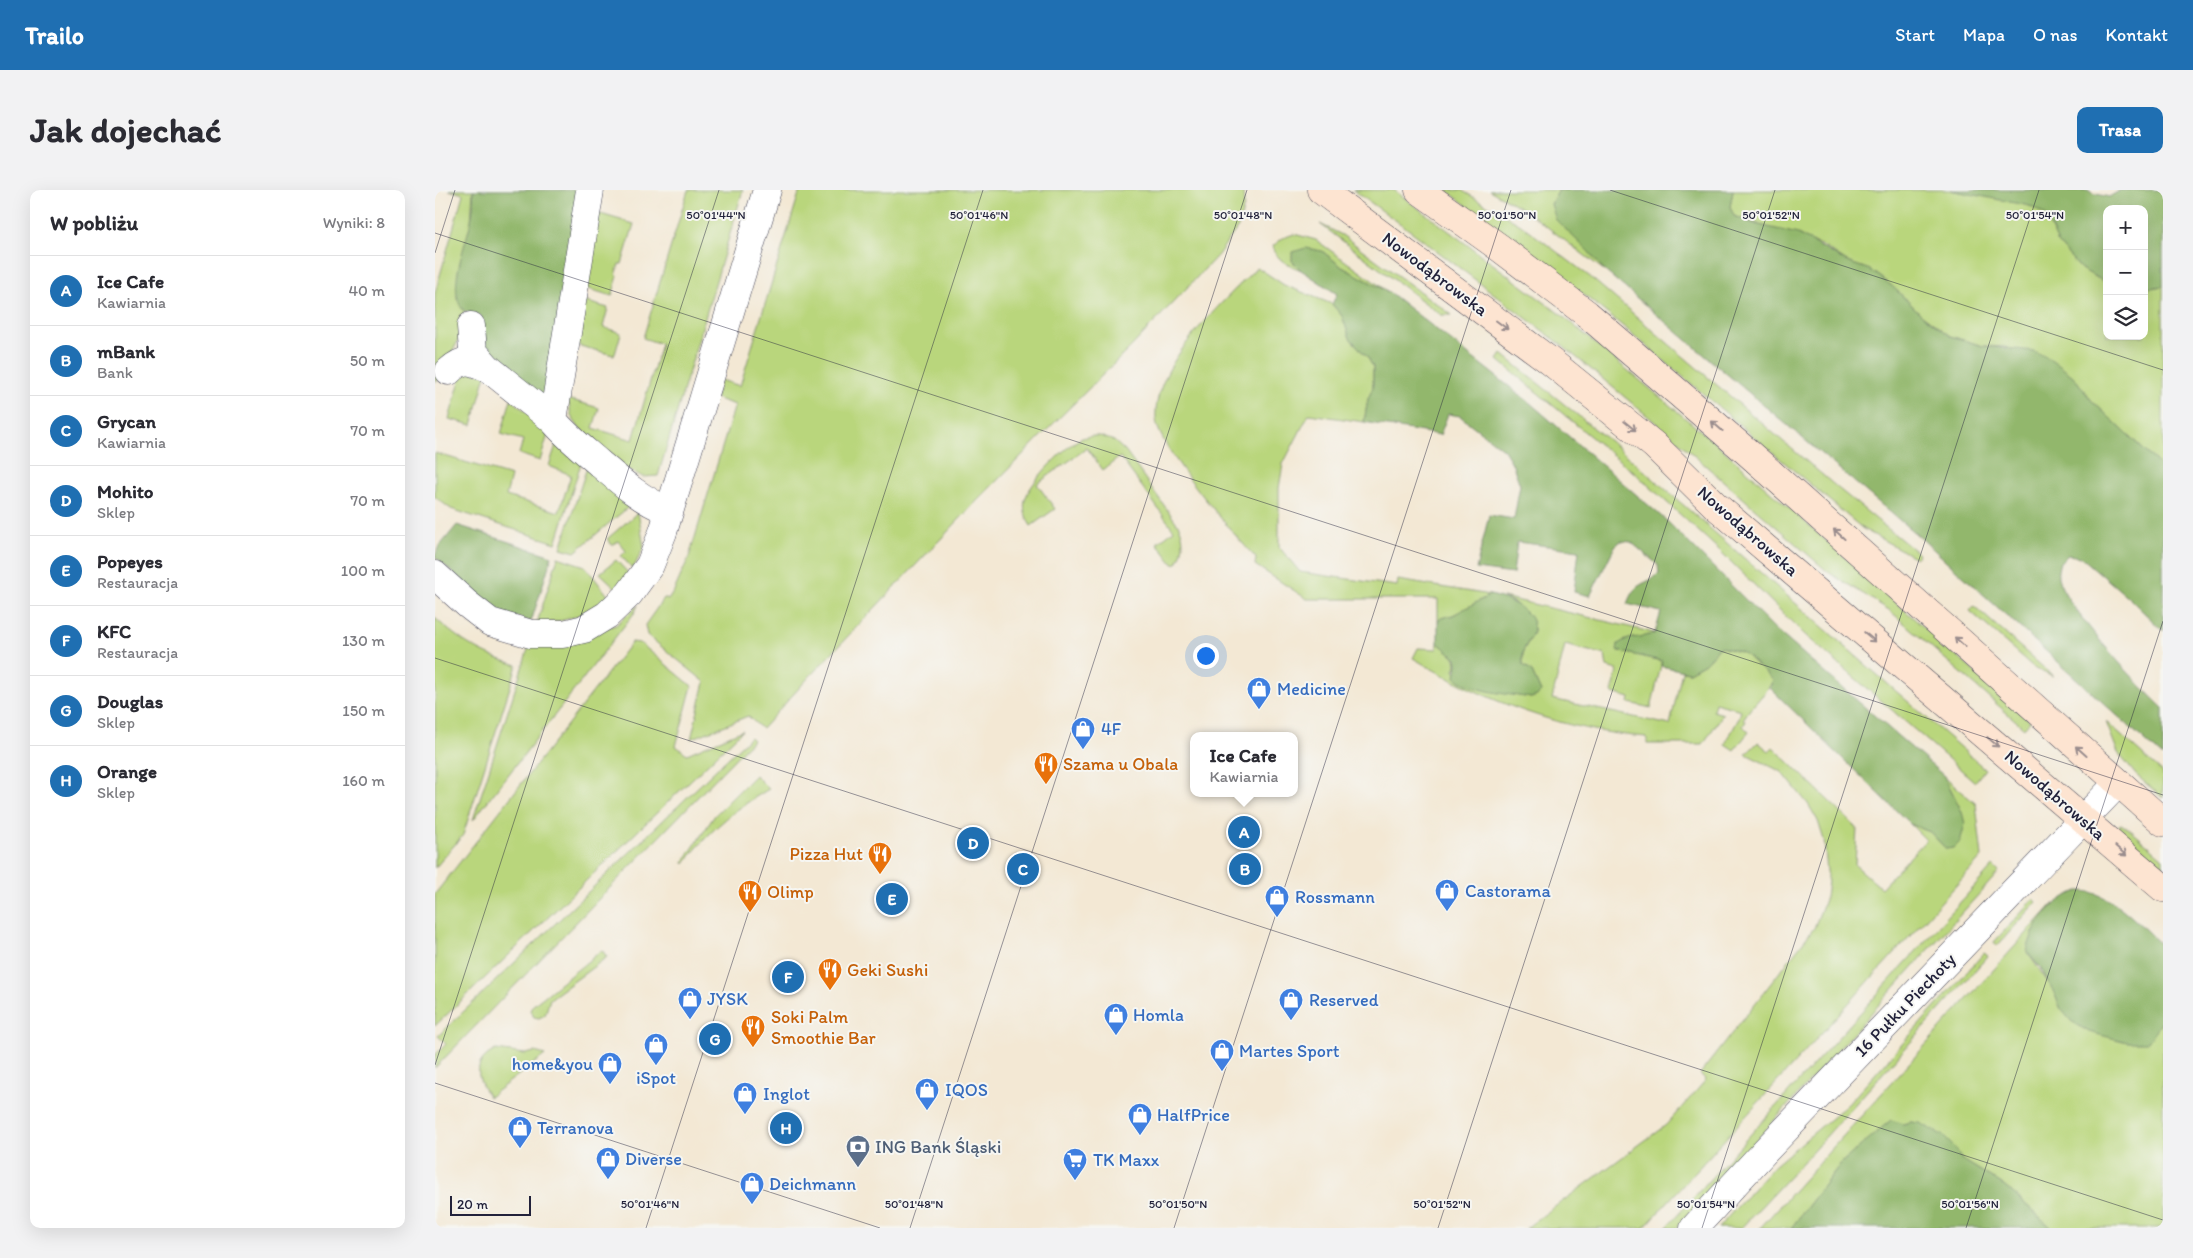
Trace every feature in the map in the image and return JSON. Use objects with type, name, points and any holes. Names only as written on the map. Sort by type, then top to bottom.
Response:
[{"type":"street","points":[[553,420],[590,190]]},
{"type":"street","points":[[435,575],[478,614],[490,622],[509,629],[547,635],[584,629],[607,616],[638,583],[651,565],[669,511],[767,190]]},
{"type":"street","name":"Nowodąbrowska","points":[[1321,190],[1549,361],[1647,439],[1716,506],[2163,888]]},
{"type":"street","points":[[1419,190],[1587,314],[1746,451],[2163,822]]},
{"type":"street","points":[[471,326],[473,351],[488,368],[553,420],[565,434],[636,494],[669,511]]},
{"type":"street","points":[[449,371],[456,364],[464,360],[488,368]]},
{"type":"street","name":"16 Pułku Piechoty","points":[[1694,1228],[1765,1151],[2118,783]]},
{"type":"green space","points":[[449,190],[473,190],[471,223],[458,273],[457,298],[464,311],[462,330],[442,378],[435,382],[435,293],[463,194]]},
{"type":"green space","points":[[473,190],[579,190],[547,392],[542,397],[508,373],[491,356],[485,345],[481,316],[464,311],[459,303],[457,293],[458,269],[472,216]]},
{"type":"green space","points":[[688,190],[743,190],[658,476],[643,477],[626,468],[579,428],[571,416],[568,399],[599,408],[593,428],[633,440],[661,344],[643,338]]},
{"type":"green space","points":[[800,190],[1243,190],[1244,206],[1238,227],[1218,255],[1131,347],[977,501],[762,729],[748,716],[691,739],[705,682],[647,635],[645,625],[664,598],[668,600],[674,591],[689,557],[735,405],[715,398],[721,380],[740,386]]},
{"type":"green space","points":[[1353,190],[1394,190],[1560,314],[1719,446],[2030,721],[2024,728],[1889,610],[1828,572],[1667,432],[1559,343]]},
{"type":"green space","points":[[1446,190],[1461,190],[1524,227],[1589,276],[1839,489],[1919,554],[1916,558],[1863,529],[1630,332],[1564,279]]},
{"type":"green space","points":[[1489,190],[1559,190],[1551,204],[1605,271],[1525,210]]},
{"type":"green space","points":[[1559,190],[1733,190],[1730,207],[1734,216],[1755,224],[1798,234],[1847,262],[1870,270],[1892,286],[1922,315],[1950,336],[1983,346],[2034,351],[2052,360],[2073,376],[2092,401],[2163,468],[2163,631],[2130,599],[2081,557],[2068,555],[2060,562],[2058,577],[2073,606],[2087,625],[2121,665],[2163,708],[2163,757],[1923,540],[1605,271],[1588,251],[1556,220],[1551,204]]},
{"type":"green space","points":[[1733,190],[1949,190],[2030,206],[2045,215],[2058,243],[2081,269],[2103,281],[2103,340],[2148,340],[2148,288],[2163,286],[2163,468],[2092,401],[2073,376],[2005,347],[1983,346],[1950,336],[1922,315],[1892,286],[1870,270],[1847,262],[1821,245],[1734,216],[1730,207]]},
{"type":"green space","points":[[1950,190],[2088,190],[2092,193],[2109,197],[2121,190],[2163,190],[2163,286],[2148,288],[2148,205],[2103,205],[2103,281],[2081,269],[2058,243],[2045,215],[2030,206]]},
{"type":"green space","points":[[594,212],[634,224],[622,264],[619,264],[616,275],[618,276],[612,296],[582,287]]},
{"type":"green space","points":[[1320,224],[1342,235],[1452,315],[1441,315]]},
{"type":"green space","points":[[1294,234],[1316,240],[1390,293],[1342,267],[1322,251],[1292,261],[1301,270],[1284,262],[1277,255],[1273,246],[1283,238]]},
{"type":"green space","points":[[1306,248],[1322,251],[1342,267],[1390,293],[1529,402],[1668,522],[1776,630],[1944,776],[1962,812],[1965,824],[1960,842],[1954,848],[1946,849],[1930,832],[1910,824],[1770,688],[1773,680],[1744,653],[1720,647],[1705,663],[1689,672],[1661,666],[1662,661],[1617,651],[1618,644],[1622,641],[1655,633],[1661,612],[1627,604],[1633,591],[1659,574],[1658,565],[1631,542],[1621,541],[1615,546],[1590,596],[1574,592],[1579,550],[1517,542],[1513,574],[1476,569],[1489,515],[1514,519],[1520,485],[1512,463],[1504,450],[1460,416],[1448,414],[1440,435],[1364,422],[1368,399],[1373,387],[1373,367],[1368,358],[1350,338],[1342,316],[1332,304],[1337,294],[1301,270],[1292,261],[1292,252]]},
{"type":"green space","points":[[1257,267],[1284,285],[1332,304],[1342,316],[1350,338],[1368,358],[1373,367],[1373,388],[1368,399],[1364,422],[1309,414],[1283,464],[1279,488],[1279,547],[1300,572],[1397,586],[1398,580],[1490,595],[1453,615],[1441,618],[1438,622],[1438,599],[1307,599],[1255,565],[1256,558],[1231,531],[1169,450],[1156,420],[1158,399],[1165,378],[1192,336]]},
{"type":"green space","points":[[580,300],[608,308],[603,327],[621,333],[615,354],[573,344]]},
{"type":"green space","points":[[1502,354],[1616,446],[1985,769],[1975,782],[1804,634],[1718,549],[1637,475],[1498,360]]},
{"type":"green space","points":[[463,370],[486,375],[472,425],[449,419]]},
{"type":"green space","points":[[511,399],[549,431],[540,461],[519,454],[523,440],[501,434]]},
{"type":"green space","points":[[1100,436],[1114,441],[1125,451],[1179,526],[1183,545],[1177,563],[1173,564],[1157,543],[1174,530],[1120,457],[1103,470],[1087,448],[1037,484],[1055,509],[1031,526],[1024,507],[1025,500],[1033,485],[1056,458],[1072,444],[1086,437]]},
{"type":"green space","points":[[558,439],[582,460],[556,543],[451,509],[435,497],[435,453],[511,476],[506,496],[559,512],[571,475],[549,466]]},
{"type":"green space","points":[[588,464],[632,504],[575,552],[561,548]]},
{"type":"green space","points":[[638,512],[644,547],[633,569],[621,556],[626,551],[618,541],[612,545],[607,539]]},
{"type":"green space","points":[[457,525],[552,556],[531,622],[501,612],[486,602],[435,557],[438,548]]},
{"type":"green space","points":[[558,557],[585,566],[610,598],[593,609],[567,619],[537,623]]},
{"type":"green space","points":[[616,560],[630,575],[618,590],[600,573]]},
{"type":"green space","points":[[1490,595],[1512,602],[1531,618],[1533,632],[1523,651],[1523,665],[1532,672],[1541,692],[1537,696],[1531,698],[1491,692],[1462,682],[1455,677],[1456,658],[1438,643],[1438,622],[1441,618],[1453,615]]},
{"type":"green space","points":[[1503,597],[1655,633],[1647,637],[1624,640],[1617,651],[1662,661],[1651,708],[1629,703],[1630,698],[1612,693],[1617,670],[1607,667],[1605,655],[1565,645],[1552,699],[1670,725],[1682,671],[1689,672],[1705,663],[1720,647],[1744,653],[1773,680],[1744,718],[1746,721],[1743,726],[1749,732],[1734,750],[1725,744],[1739,718],[1741,710],[1715,703],[1713,711],[1723,714],[1703,744],[1647,744],[1647,737],[1615,734],[1585,728],[1525,711],[1468,688],[1413,658],[1418,648],[1437,649],[1438,643],[1452,654],[1456,661],[1454,671],[1486,690],[1531,698],[1537,696],[1541,692],[1532,672],[1523,665],[1523,651],[1529,641],[1515,603]]},
{"type":"green space","points":[[638,605],[635,612],[473,820],[529,646],[616,625]]},
{"type":"green space","points":[[1974,606],[2053,676],[2032,666],[1970,611]]},
{"type":"green space","points":[[435,618],[473,647],[493,657],[517,665],[463,835],[435,868]]},
{"type":"green space","points":[[632,642],[640,643],[692,686],[676,746],[687,754],[743,730],[435,1026],[435,894]]},
{"type":"green space","points":[[2106,722],[2163,773],[2163,798],[2136,775],[2118,753]]},
{"type":"green space","points":[[750,737],[753,740],[435,1068],[435,1055],[446,1044],[438,1036]]},
{"type":"green space","points":[[1758,742],[1769,751],[1773,747],[1857,828],[1855,865],[1881,888],[1926,840],[1910,824],[1930,832],[1944,847],[1962,812],[1944,776],[1976,804],[1982,857],[1644,1228],[1526,1228],[1666,1125],[1706,1080],[1700,1074],[1814,928],[1826,897],[1828,881],[1824,840],[1818,821],[1808,804],[1782,772],[1746,754]]},
{"type":"green space","points":[[755,775],[769,789],[722,822],[684,864],[684,861],[715,815]]},
{"type":"green space","points":[[2120,824],[2128,828],[2163,858],[2163,868],[2118,828]]},
{"type":"green space","points":[[1993,866],[1999,872],[1677,1228],[1666,1228]]},
{"type":"green space","points":[[2078,891],[2102,896],[2113,903],[2163,946],[2163,1020],[2148,1042],[2127,1042],[2089,1032],[2071,1021],[2061,1009],[2041,969],[2027,952],[2034,932],[2045,914],[2060,900]]},
{"type":"green space","points":[[2034,899],[2037,902],[1997,946],[1994,942]]},
{"type":"green space","points":[[2054,903],[2033,933],[2027,952],[2052,988],[2061,1009],[2163,1020],[2163,1228],[2052,1228],[2005,1186],[1963,1160],[1954,1147],[1911,1122],[1903,1124],[1887,1123],[1842,1162],[1791,1228],[1760,1228]]},
{"type":"green space","points":[[602,950],[607,957],[550,999],[545,1015],[539,1018],[534,1017],[530,1011],[532,1006]]},
{"type":"green space","points":[[1984,953],[1988,956],[1814,1150],[1741,1228],[1718,1228],[1774,1166],[1848,1104]]},
{"type":"green space","points":[[496,1050],[525,1054],[535,1052],[545,1055],[489,1097],[481,1083],[479,1070],[483,1059]]},
{"type":"green space","points":[[1891,1120],[1903,1124],[1911,1122],[1920,1123],[1942,1135],[1963,1160],[2005,1186],[2052,1228],[1791,1228],[1842,1162]]},
{"type":"place","name":"Medicine","points":[[1259,710]]},
{"type":"place","name":"4F","points":[[1083,750]]},
{"type":"place","name":"Szama u Obala","points":[[1046,785]]},
{"type":"place","name":"Ice Cafe","points":[[1244,832]]},
{"type":"place","name":"Mohito","points":[[973,843]]},
{"type":"place","name":"Grycan","points":[[1023,869]]},
{"type":"place","name":"mBank","points":[[1245,869]]},
{"type":"place","name":"Pizza Hut","points":[[880,875]]},
{"type":"place","name":"Popeyes","points":[[892,899]]},
{"type":"place","name":"Castorama","points":[[1447,912]]},
{"type":"place","name":"Olimp","points":[[750,913]]},
{"type":"place","name":"Rossmann","points":[[1277,918]]},
{"type":"place","name":"KFC","points":[[788,977]]},
{"type":"place","name":"Geki Sushi","points":[[830,991]]},
{"type":"place","name":"JYSK","points":[[690,1020]]},
{"type":"place","name":"Reserved","points":[[1291,1021]]},
{"type":"place","name":"Homla","points":[[1116,1036]]},
{"type":"place","name":"Douglas","points":[[715,1039]]},
{"type":"place","name":"Soki Palm Smoothie Bar","points":[[753,1048]]},
{"type":"place","name":"iSpot","points":[[656,1066]]},
{"type":"place","name":"Martes Sport","points":[[1222,1072]]},
{"type":"place","name":"home&you","points":[[610,1085]]},
{"type":"place","name":"IQOS","points":[[927,1111]]},
{"type":"place","name":"Inglot","points":[[745,1115]]},
{"type":"place","name":"Orange","points":[[786,1128]]},
{"type":"place","name":"HalfPrice","points":[[1140,1136]]},
{"type":"place","name":"Terranova","points":[[520,1149]]},
{"type":"place","name":"ING Bank Śląski","points":[[858,1168]]},
{"type":"place","name":"Diverse","points":[[608,1180]]},
{"type":"place","name":"TK Maxx","points":[[1075,1181]]},
{"type":"place","name":"Deichmann","points":[[752,1205]]}]
